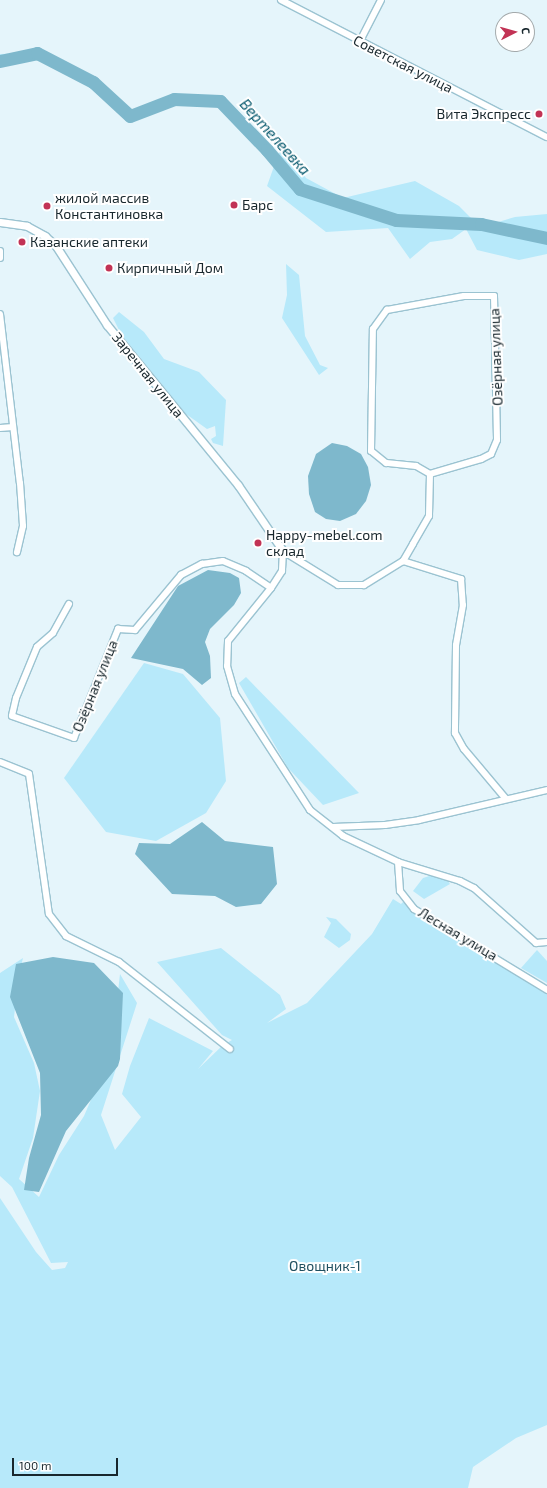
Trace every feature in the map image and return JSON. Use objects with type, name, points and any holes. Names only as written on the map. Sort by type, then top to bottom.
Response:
[{"type":"street","name":"Советская улица","points":[[281,0],[547,137]]},
{"type":"street","points":[[360,41],[381,0]]},
{"type":"street","name":"Заречная улица","points":[[0,222],[27,226],[45,236],[56,246],[107,325],[238,485],[283,551]]},
{"type":"street","points":[[0,251],[0,258]]},
{"type":"street","name":"Озёрная улица","points":[[464,296],[494,296],[497,440],[491,454],[481,459],[430,474],[416,466],[386,463],[371,451],[373,329],[387,310],[464,296]]},
{"type":"street","points":[[0,314],[23,526],[17,552]]},
{"type":"street","points":[[0,428],[13,427]]},
{"type":"street","points":[[430,474],[429,516],[403,561],[364,585],[338,585],[283,551],[282,571],[272,588],[228,641],[227,666],[235,694],[292,786],[310,810],[343,836],[398,862],[460,881],[474,888],[536,943],[547,942]]},
{"type":"street","name":"Озёрная улица","points":[[69,604],[53,633],[38,647],[16,698],[12,716],[74,738],[118,629],[135,630],[181,576],[202,564],[223,561],[246,571],[272,588]]},
{"type":"street","points":[[403,561],[461,580],[463,605],[456,645],[455,733],[464,748],[506,799]]},
{"type":"street","points":[[0,762],[29,774],[49,914],[66,936],[119,962],[230,1049]]},
{"type":"street","points":[[333,827],[405,822],[547,790]]},
{"type":"street","name":"Лесная улица","points":[[398,862],[400,891],[414,909],[547,990]]},
{"type":"green space","points":[[37,53],[0,66],[0,54]]},
{"type":"green space","points":[[282,144],[306,178],[343,198],[415,181],[459,206],[474,221],[495,223],[515,217],[547,214],[547,254],[519,260],[477,250],[466,229],[452,239],[430,242],[410,259],[388,228],[326,232],[267,186]]},
{"type":"green space","points":[[286,264],[299,275],[305,336],[320,365],[328,368],[319,375],[282,318],[287,295]]},
{"type":"green space","points":[[119,312],[144,332],[164,359],[199,372],[226,400],[223,446],[213,443],[211,439],[216,436],[215,426],[207,429],[186,414],[121,334],[113,318]]},
{"type":"green space","points":[[144,663],[183,674],[220,718],[226,781],[206,813],[156,841],[106,832],[64,778]]},
{"type":"green space","points":[[246,677],[359,793],[323,805],[288,768],[239,683]]},
{"type":"green space","points":[[442,872],[450,884],[424,899],[413,891],[423,878]]},
{"type":"green space","name":"Овощник-1","points":[[393,899],[401,904],[403,902],[418,916],[547,993],[547,1425],[516,1438],[473,1467],[468,1488],[0,1488],[0,1198],[36,1252],[52,1270],[65,1268],[68,1262],[51,1263],[12,1187],[0,1176],[0,973],[23,958],[19,974],[14,1017],[34,1063],[40,1091],[33,1138],[19,1179],[39,1197],[59,1155],[84,1116],[111,1053],[120,974],[137,1003],[101,1115],[115,1150],[141,1117],[122,1094],[130,1066],[149,1018],[213,1051],[198,1069],[223,1045],[232,1040],[222,1035],[157,962],[221,948],[280,995],[286,1009],[267,1023],[307,1003],[372,934]]},
{"type":"green space","points":[[326,917],[336,919],[351,934],[350,940],[339,948],[324,937],[331,923]]},
{"type":"green space","points":[[537,950],[547,961],[547,983],[521,968]]},
{"type":"shaded area","points":[[332,443],[347,446],[361,454],[368,467],[371,485],[366,501],[356,514],[340,521],[326,519],[315,512],[309,494],[308,476],[316,454]]},
{"type":"shaded area","points":[[208,570],[230,573],[239,578],[241,593],[234,605],[210,629],[205,642],[210,656],[211,678],[202,685],[183,669],[131,658],[178,586]]},
{"type":"shaded area","points":[[202,822],[225,841],[273,847],[277,884],[261,904],[236,907],[215,896],[172,894],[135,854],[139,843],[170,844]]},
{"type":"shaded area","points":[[53,957],[94,963],[123,993],[120,1059],[118,1066],[66,1131],[39,1192],[24,1190],[29,1158],[41,1115],[40,1073],[10,997],[16,964]]},
{"type":"waterway","name":"Вертелеевка","points":[[0,61],[37,53],[93,82],[130,116],[174,99],[220,101],[267,150],[300,189],[396,220],[481,224],[547,238]]},
{"type":"place","name":"Вита Экспресс","points":[[539,114]]},
{"type":"place","name":"Барс","points":[[234,205]]},
{"type":"place","name":"жилой массив Константиновка","points":[[47,206]]},
{"type":"place","name":"Казанские аптеки","points":[[22,242]]},
{"type":"place","name":"Кирпичный Дом","points":[[109,268]]},
{"type":"place","name":"Happy-mebel.com склад","points":[[258,543]]}]
